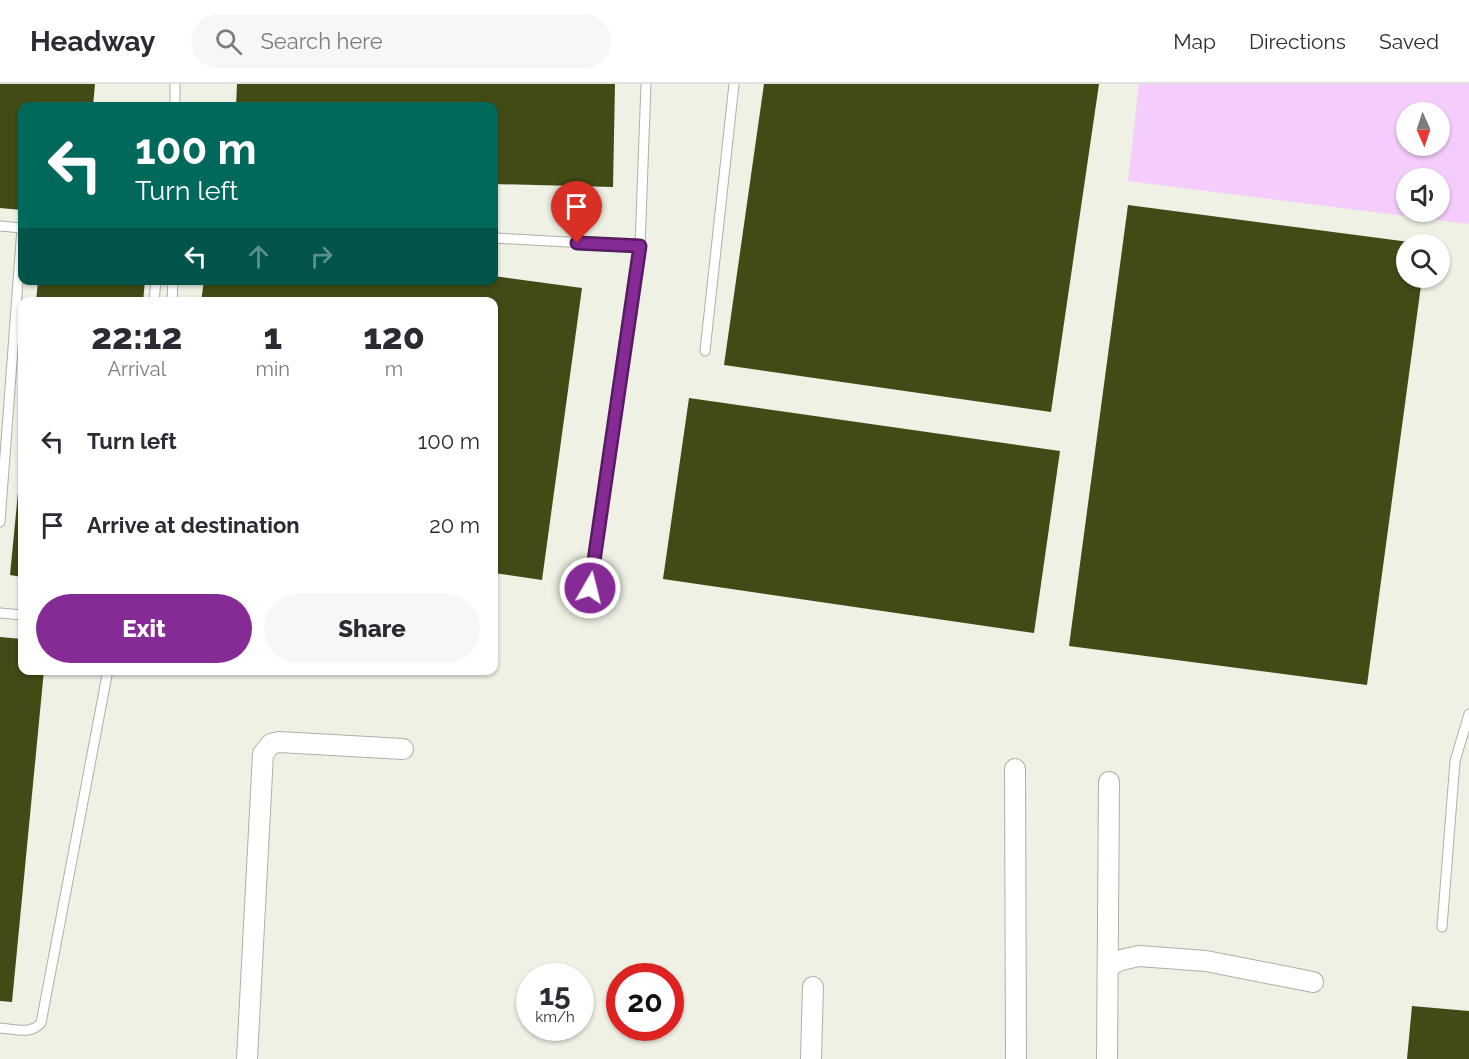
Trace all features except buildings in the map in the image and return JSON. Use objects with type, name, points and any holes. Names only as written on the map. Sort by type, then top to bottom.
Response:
[{"type":"street","points":[[247,1059],[263,753],[271,744],[279,742],[403,749]]},
{"type":"street","points":[[1015,769],[1016,1059]]},
{"type":"street","points":[[1107,1059],[1110,782]]},
{"type":"street","points":[[1109,966],[1121,960],[1139,956],[1206,961],[1313,981]]},
{"type":"street","points":[[811,1059],[813,987]]},
{"type":"lane","points":[[175,84],[176,102]]},
{"type":"lane","points":[[590,588],[640,246],[646,84]]},
{"type":"lane","points":[[705,351],[734,84]]},
{"type":"lane","points":[[0,226],[18,228]]},
{"type":"lane","points":[[498,238],[640,246]]},
{"type":"lane","points":[[0,522],[18,281]]},
{"type":"lane","points":[[0,613],[18,615]]},
{"type":"lane","points":[[0,1028],[30,1031],[41,1023],[107,675]]},
{"type":"lane","points":[[1442,927],[1455,761],[1469,714]]},
{"type":"shaded area","points":[[1139,84],[1469,84],[1469,224],[1450,222],[1450,168],[1396,168],[1396,215],[1128,181]]},
{"type":"route","points":[[577,243],[640,246],[590,588]]}]
